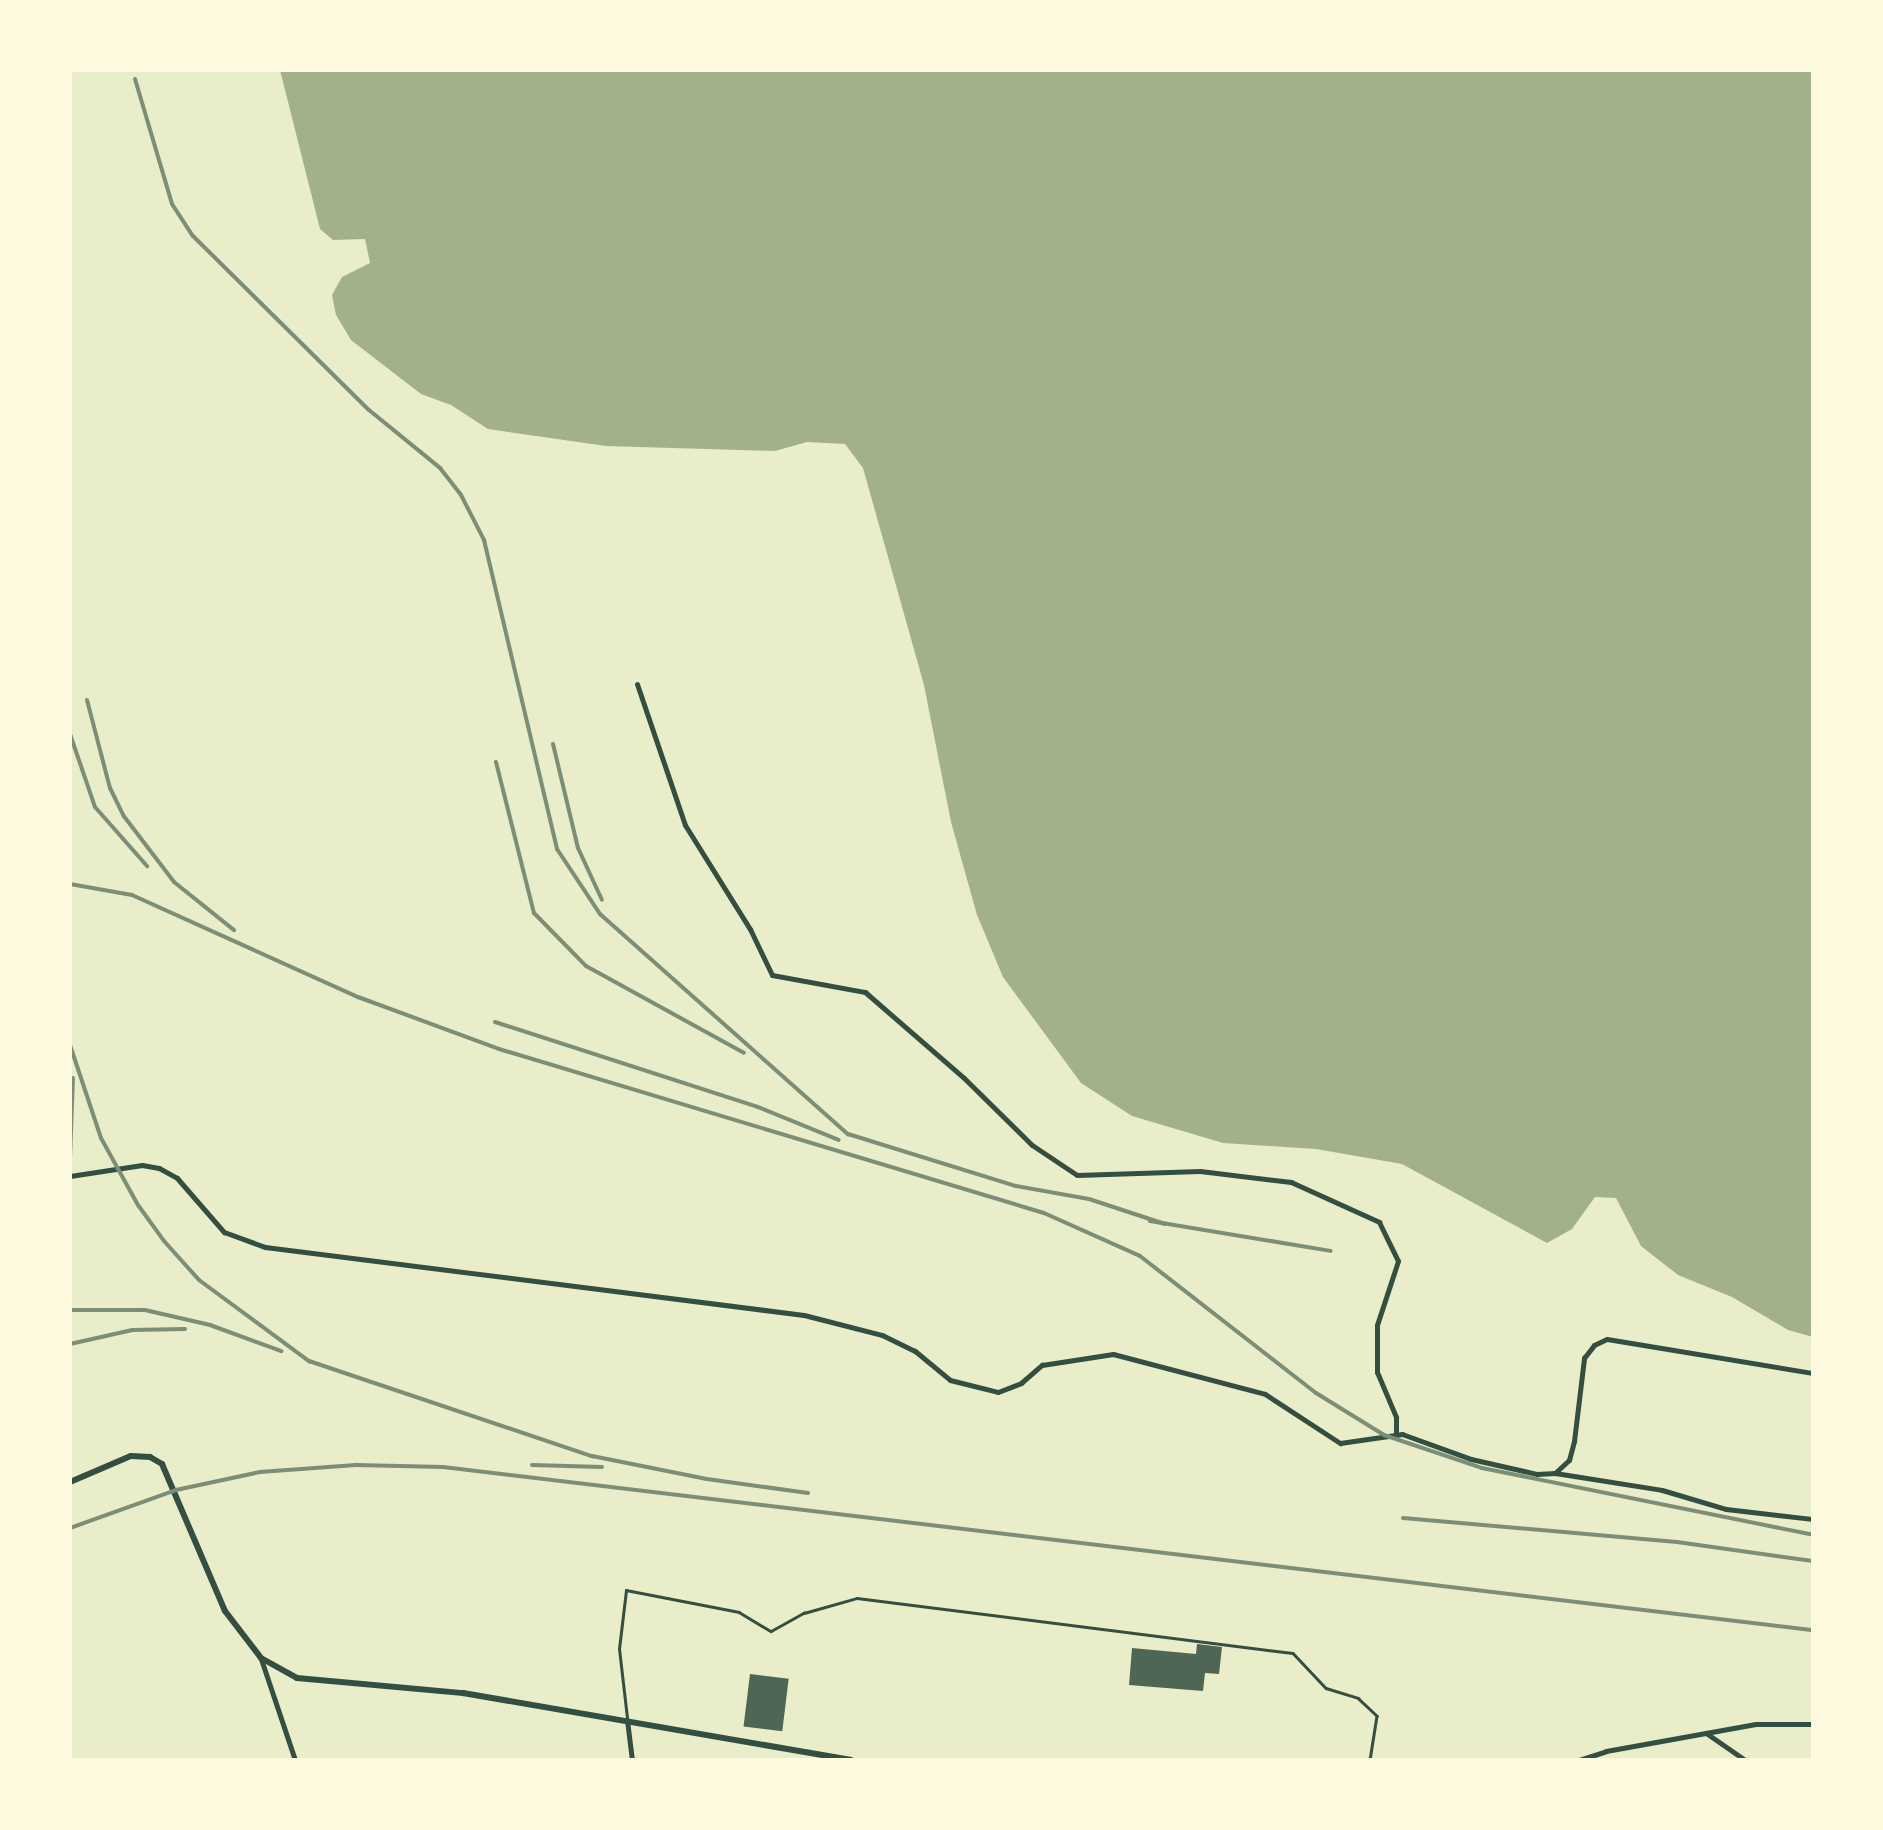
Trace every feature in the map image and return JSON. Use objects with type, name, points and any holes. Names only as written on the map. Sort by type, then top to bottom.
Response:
[{"type":"street","points":[[637,684],[686,825],[750,929],[772,975],[865,992],[964,1078],[1032,1145],[1077,1175],[1200,1171],[1291,1182],[1379,1222],[1398,1261],[1377,1325],[1378,1372],[1396,1417],[1396,1434]]},
{"type":"street","points":[[70,1176],[142,1165],[158,1168],[177,1178],[224,1232],[265,1247],[804,1315],[882,1335],[915,1350],[950,1380],[998,1392],[1021,1383],[1042,1365],[1113,1354],[1266,1394],[1340,1443],[1354,1444],[1396,1434],[1471,1459],[1538,1474],[1555,1473],[1662,1490],[1726,1508],[1813,1520]]},
{"type":"street","points":[[1555,1473],[1568,1460],[1574,1441],[1584,1358],[1594,1345],[1608,1338],[1813,1374]]},
{"type":"street","points":[[70,1482],[131,1456],[150,1457],[172,1479],[225,1611],[261,1658],[295,1760]]},
{"type":"street","points":[[261,1658],[297,1678],[462,1694],[851,1760]]},
{"type":"street","points":[[627,1720],[632,1760]]},
{"type":"street","points":[[1580,1760],[1606,1750],[1756,1724],[1813,1724]]},
{"type":"street","points":[[1706,1733],[1744,1760]]},
{"type":"lane","points":[[627,1720],[619,1649],[626,1590],[739,1612],[771,1631],[804,1613],[857,1598],[1293,1654],[1326,1688],[1358,1698],[1377,1716],[1370,1760]]},
{"type":"shaded area","points":[[280,70],[1813,70],[1813,1337],[1788,1330],[1732,1297],[1678,1275],[1641,1246],[1616,1198],[1595,1197],[1572,1229],[1547,1243],[1402,1164],[1316,1149],[1223,1143],[1132,1116],[1081,1083],[1003,977],[977,915],[951,822],[924,685],[863,468],[845,444],[807,442],[775,451],[606,446],[488,429],[451,405],[421,394],[351,340],[336,315],[332,295],[342,277],[370,263],[365,239],[333,240],[320,229]]},
{"type":"building","points":[[1197,1644],[1222,1647],[1219,1674],[1205,1673],[1203,1691],[1129,1685],[1132,1648],[1196,1654]]},
{"type":"building","points":[[750,1674],[789,1679],[782,1731],[744,1727]]},
{"type":"railway","points":[[135,79],[172,204],[193,236],[369,410],[440,468],[461,495],[484,540],[557,849],[600,914],[848,1134],[1016,1186],[1089,1199],[1165,1224]]},
{"type":"railway","points":[[87,700],[110,788],[123,815],[174,882],[234,930]]},
{"type":"railway","points":[[70,734],[95,807],[147,866]]},
{"type":"railway","points":[[553,744],[578,848],[602,900]]},
{"type":"railway","points":[[496,762],[534,913],[586,966],[744,1053]]},
{"type":"railway","points":[[70,884],[132,895],[358,997],[499,1049],[1044,1213],[1140,1256],[1316,1393],[1384,1435],[1482,1468],[1813,1535]]},
{"type":"railway","points":[[495,1022],[758,1107],[839,1140]]},
{"type":"railway","points":[[70,1045],[101,1138],[138,1205],[164,1241],[199,1280],[309,1361],[592,1456],[707,1479],[808,1493]]},
{"type":"railway","points":[[70,1158],[73,1078]]},
{"type":"railway","points":[[1150,1221],[1331,1251]]},
{"type":"railway","points":[[70,1310],[145,1310],[210,1325],[281,1351]]},
{"type":"railway","points":[[70,1344],[132,1330],[185,1329]]},
{"type":"railway","points":[[70,1528],[176,1490],[260,1472],[356,1465],[443,1467],[1813,1630]]},
{"type":"railway","points":[[532,1465],[602,1467]]},
{"type":"railway","points":[[1403,1518],[1677,1542],[1813,1561]]}]
